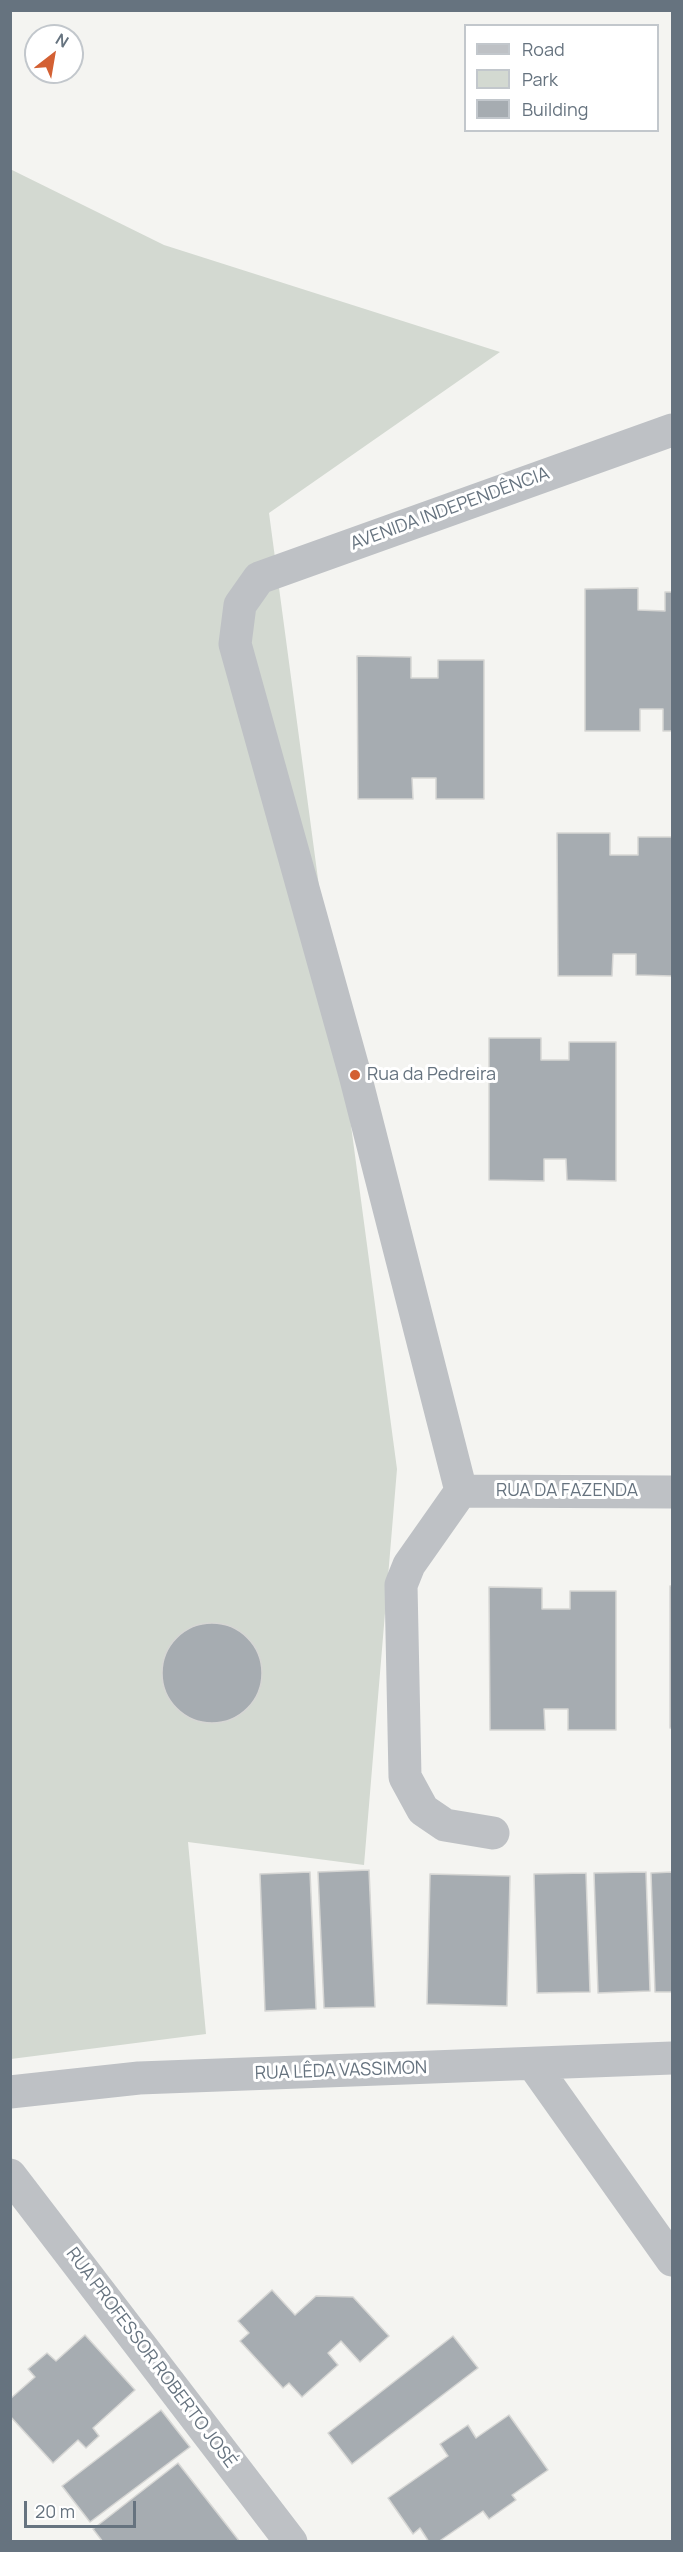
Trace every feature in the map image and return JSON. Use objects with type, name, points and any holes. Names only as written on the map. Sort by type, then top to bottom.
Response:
[{"type":"street","name":"AVENIDA INDEPENDÊNCIA","points":[[461,1491],[355,1075],[235,644],[240,605],[259,578],[672,430]]},
{"type":"street","name":"RUA DA FAZENDA","points":[[461,1491],[672,1492]]},
{"type":"street","points":[[461,1491],[409,1564],[401,1585],[405,1777],[423,1810],[445,1825],[493,1833]]},
{"type":"street","name":"RUA LÊDA VASSIMON","points":[[10,2092],[139,2078],[672,2058]]},
{"type":"street","points":[[533,2064],[672,2259]]},
{"type":"street","name":"RUA PROFESSOR ROBERTO JOSÉ","points":[[10,2175],[291,2541]]},
{"type":"green space","points":[[10,169],[164,245],[500,352],[269,513],[397,1469],[364,1865],[188,1842],[206,2034],[11,2059]]},
{"type":"building","points":[[638,588],[638,610],[665,611],[665,592],[672,592],[672,731],[663,731],[663,709],[640,709],[640,731],[585,731],[585,589]]},
{"type":"building","points":[[357,656],[411,657],[411,678],[438,678],[438,660],[484,660],[484,799],[436,799],[436,778],[412,778],[413,799],[358,799]]},
{"type":"building","points":[[557,833],[610,833],[610,855],[638,855],[638,837],[672,837],[672,976],[636,975],[636,954],[613,954],[612,976],[558,976]]},
{"type":"building","points":[[489,1038],[541,1038],[541,1060],[569,1060],[569,1042],[616,1042],[616,1181],[567,1180],[566,1159],[544,1159],[544,1181],[489,1180]]},
{"type":"building","points":[[670,1586],[672,1586],[672,1728],[670,1728]]},
{"type":"building","points":[[489,1587],[542,1588],[542,1609],[570,1609],[570,1591],[616,1591],[616,1730],[568,1730],[568,1709],[544,1709],[545,1730],[490,1730]]},
{"type":"building","points":[[212,1623],[231,1626],[248,1637],[259,1654],[262,1673],[259,1692],[248,1709],[231,1720],[212,1723],[193,1720],[176,1709],[165,1692],[162,1673],[165,1654],[176,1637],[193,1626]]},
{"type":"building","points":[[369,1870],[375,2007],[324,2008],[318,1872]]},
{"type":"building","points":[[310,1872],[316,2009],[265,2011],[260,1874]]},
{"type":"building","points":[[646,1872],[650,1991],[598,1993],[594,1873]]},
{"type":"building","points":[[672,1872],[672,1992],[655,1992],[651,1873]]},
{"type":"building","points":[[586,1873],[590,1992],[537,1993],[534,1874]]},
{"type":"building","points":[[430,1874],[510,1876],[507,2006],[427,2004]]},
{"type":"building","points":[[272,2290],[295,2315],[316,2296],[353,2297],[389,2336],[360,2362],[341,2341],[328,2353],[338,2365],[302,2397],[289,2383],[283,2388],[240,2341],[249,2333],[238,2321]]},
{"type":"building","points":[[85,2335],[135,2390],[93,2428],[99,2436],[86,2448],[78,2440],[53,2463],[10,2416],[10,2399],[35,2377],[28,2369],[47,2353],[56,2361]]},
{"type":"building","points":[[453,2336],[478,2368],[352,2464],[328,2433]]},
{"type":"building","points":[[161,2410],[190,2447],[90,2522],[62,2486]]},
{"type":"building","points":[[509,2415],[548,2470],[512,2495],[516,2500],[489,2519],[483,2511],[438,2542],[429,2542],[420,2528],[413,2534],[388,2498],[448,2456],[440,2444],[468,2425],[476,2438]]},
{"type":"building","points":[[178,2463],[240,2542],[103,2542],[93,2529]]},
{"type":"place","name":"Rua da Pedreira","points":[[355,1075]]}]
